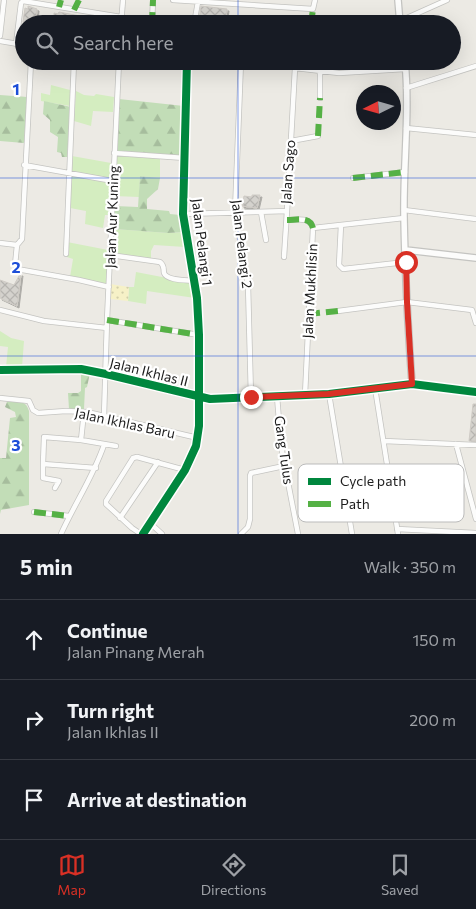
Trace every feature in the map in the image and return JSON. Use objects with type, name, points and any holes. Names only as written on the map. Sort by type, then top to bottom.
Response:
[{"type":"street","points":[[0,36],[4,0]]},
{"type":"street","points":[[121,15],[123,0]]},
{"type":"street","points":[[152,15],[153,0]]},
{"type":"street","points":[[173,0],[235,2],[313,10],[315,0]]},
{"type":"street","points":[[398,0],[399,15]]},
{"type":"street","points":[[416,15],[447,0]]},
{"type":"street","points":[[20,15],[23,1],[109,15]]},
{"type":"street","points":[[196,15],[198,2]]},
{"type":"street","points":[[0,41],[15,44]]},
{"type":"street","points":[[406,88],[476,66]]},
{"type":"street","points":[[29,70],[22,239],[17,245],[15,265],[17,270],[109,287]]},
{"type":"street","points":[[66,254],[74,70]]},
{"type":"street","name":"Jalan Aur Kuning","points":[[104,416],[119,70]]},
{"type":"street","name":"Jalan Pelangi 1","points":[[187,70],[183,214],[195,281],[199,335],[198,438]]},
{"type":"street","name":"Jalan Pelangi 2","points":[[242,70],[235,212],[248,285],[251,397]]},
{"type":"street","name":"Jalan Sago","points":[[183,214],[286,211],[295,70]]},
{"type":"street","points":[[320,98],[320,70],[338,73],[388,70]]},
{"type":"street","points":[[405,70],[404,218],[412,384]]},
{"type":"street","points":[[406,128],[476,135]]},
{"type":"street","points":[[290,141],[318,136]]},
{"type":"street","points":[[114,153],[184,158]]},
{"type":"street","points":[[24,165],[113,181]]},
{"type":"street","points":[[353,178],[405,172]]},
{"type":"street","points":[[404,210],[476,219]]},
{"type":"street","points":[[284,257],[286,211]]},
{"type":"street","points":[[261,212],[266,240]]},
{"type":"street","points":[[313,228],[404,218]]},
{"type":"street","name":"Jalan Mukhlisin","points":[[287,220],[308,220],[313,228],[305,395]]},
{"type":"street","points":[[341,225],[339,265],[343,269],[406,262]]},
{"type":"street","points":[[0,243],[17,245]]},
{"type":"street","points":[[406,250],[476,258]]},
{"type":"street","points":[[110,255],[160,262],[163,265],[164,274],[168,277],[195,281]]},
{"type":"street","points":[[338,311],[407,302],[472,310],[476,323]]},
{"type":"street","points":[[0,310],[44,320],[107,328]]},
{"type":"street","points":[[107,320],[199,335]]},
{"type":"street","name":"Jalan Ikhlas II","points":[[0,370],[82,369],[210,399],[328,394],[412,384],[476,392]]},
{"type":"street","points":[[375,388],[387,464]]},
{"type":"street","points":[[328,394],[340,464]]},
{"type":"street","name":"Gang Tulus","points":[[277,396],[284,466],[298,534]]},
{"type":"street","name":"Jalan Ikhlas Baru","points":[[0,398],[28,401],[33,410],[38,413],[84,412],[198,438]]},
{"type":"street","points":[[81,440],[84,412]]},
{"type":"street","points":[[55,488],[59,481],[44,478],[44,437],[81,440],[116,446]]},
{"type":"street","points":[[185,470],[138,457],[133,458],[106,501],[108,507],[142,534],[151,524],[185,470],[198,438]]},
{"type":"street","points":[[384,441],[476,445]]},
{"type":"street","points":[[456,444],[461,464]]},
{"type":"street","points":[[61,534],[96,468],[104,445]]},
{"type":"street","points":[[120,518],[158,462]]},
{"type":"street","points":[[43,464],[96,468]]},
{"type":"street","points":[[241,534],[248,527],[250,519],[250,474],[284,466]]},
{"type":"street","points":[[464,474],[476,520]]},
{"type":"street","points":[[34,512],[69,516]]},
{"type":"street","points":[[151,524],[162,534]]},
{"type":"street","points":[[397,531],[476,533]]},
{"type":"green space","points":[[51,85],[70,90],[70,106],[41,101],[41,93],[50,95]]},
{"type":"green space","points":[[76,91],[84,95],[94,96],[96,94],[114,97],[113,112],[93,111],[91,126],[74,121]]},
{"type":"green space","points":[[0,95],[27,97],[24,143],[0,141]]},
{"type":"green space","points":[[119,99],[184,106],[182,156],[117,151]]},
{"type":"green space","points":[[44,101],[71,107],[67,157],[62,157],[61,153],[57,152],[58,137],[50,132],[50,120],[43,114]]},
{"type":"green space","points":[[117,155],[160,158],[160,178],[140,176],[139,197],[114,196]]},
{"type":"green space","points":[[72,156],[111,163],[109,178],[71,172]]},
{"type":"green space","points":[[71,176],[110,183],[109,215],[105,215],[103,228],[85,224],[86,211],[70,208]]},
{"type":"green space","points":[[140,176],[160,178],[158,189],[147,199],[147,209],[169,211],[170,214],[180,215],[184,232],[168,233],[114,229],[115,206],[138,207]]},
{"type":"green space","points":[[114,229],[168,233],[184,232],[185,247],[154,245],[151,251],[151,259],[114,253]]},
{"type":"green space","points":[[67,242],[108,250],[107,284],[70,277],[73,259],[67,257]]},
{"type":"green space","points":[[136,272],[193,283],[195,298],[147,291],[146,304],[128,301],[129,287],[134,287]]},
{"type":"green space","points":[[0,331],[11,338],[24,341],[22,367],[6,367],[8,347],[0,346]]},
{"type":"green space","points":[[90,373],[87,387],[85,388],[84,409],[69,409],[68,393],[78,393],[81,391],[81,374]]},
{"type":"green space","points":[[12,401],[25,404],[29,411],[29,505],[1,510],[0,514],[0,458],[6,458],[10,418],[16,417],[15,412],[5,407],[7,402]]},
{"type":"sand","points":[[110,284],[129,287],[128,301],[110,299]]},
{"type":"building","points":[[28,6],[37,9],[36,15],[24,15],[25,8],[28,9]]},
{"type":"building","points":[[201,6],[227,9],[226,15],[200,15]]},
{"type":"building","points":[[59,12],[75,15],[54,15],[54,13],[58,14]]},
{"type":"building","points":[[252,195],[260,195],[257,208],[242,206],[244,196],[252,197]]},
{"type":"building","points":[[20,274],[17,306],[0,298],[0,280],[14,285]]},
{"type":"building","points":[[473,404],[476,404],[476,441],[469,441]]},
{"type":"marked path","points":[[59,7],[61,0]]},
{"type":"marked path","points":[[74,10],[79,0]]},
{"type":"marked path","points":[[152,15],[153,0]]},
{"type":"marked path","points":[[312,15],[313,9]]},
{"type":"marked path","points":[[318,136],[320,98]]},
{"type":"marked path","points":[[353,178],[405,172]]},
{"type":"marked path","points":[[287,220],[306,220],[313,228]]},
{"type":"marked path","points":[[308,314],[338,311]]},
{"type":"marked path","points":[[107,320],[199,335]]},
{"type":"marked path","points":[[34,512],[69,516]]},
{"type":"cycle path","points":[[143,534],[185,470],[196,446],[199,426],[197,298],[183,214],[187,70]]},
{"type":"cycle path","points":[[0,370],[81,369],[210,399],[329,394],[412,384],[476,392]]},
{"type":"route","points":[[251,397],[328,394],[412,384],[406,262]]}]
